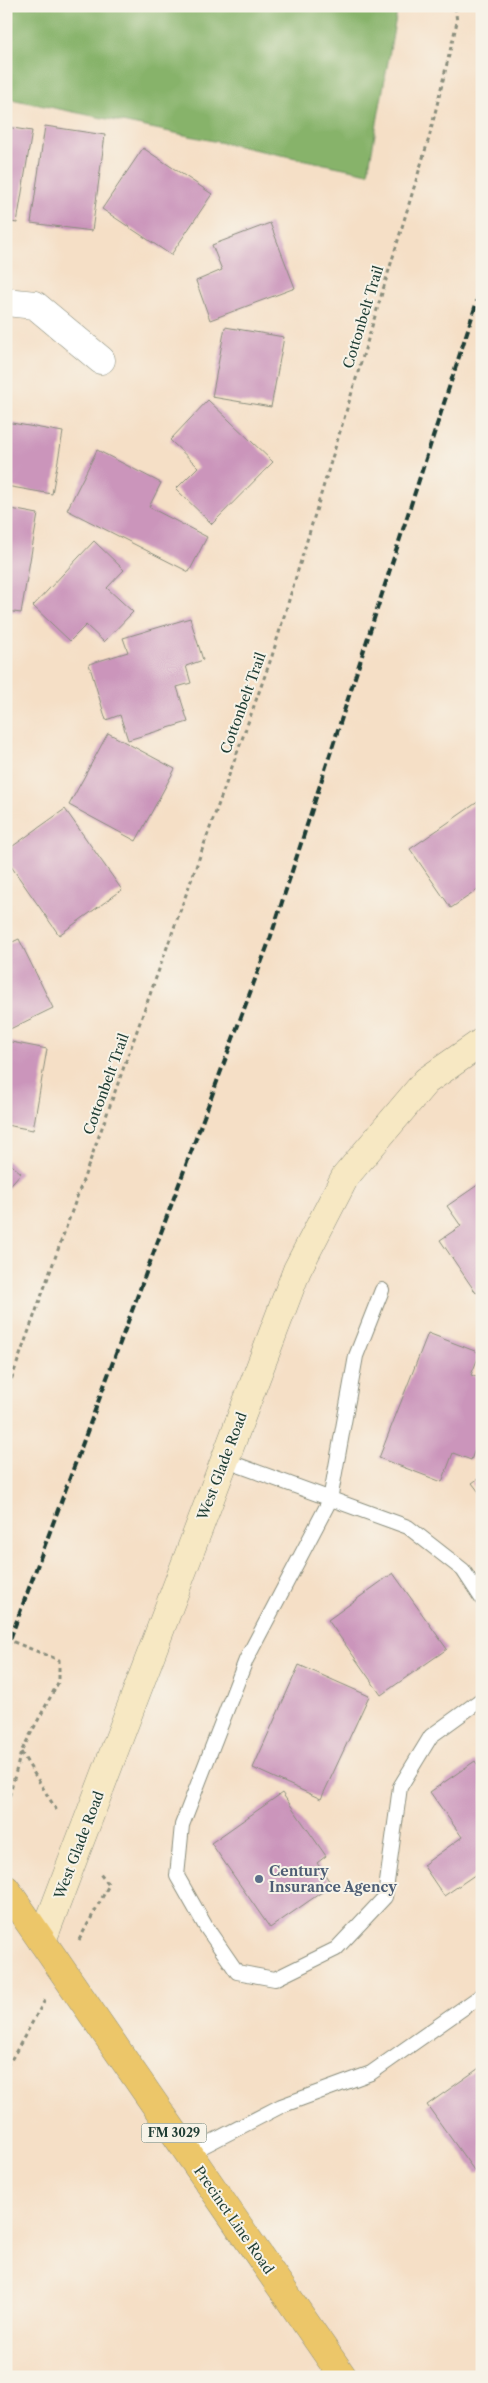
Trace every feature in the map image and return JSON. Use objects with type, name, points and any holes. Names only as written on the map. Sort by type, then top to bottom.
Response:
[{"type":"main road","name":"West Glade Road","points":[[42,1941],[297,1270],[346,1177],[426,1082],[482,1042]]},
{"type":"main road","name":"Precinct Line Road","points":[[6,1889],[343,2377]]},
{"type":"street","points":[[6,302],[35,305],[101,360]]},
{"type":"lane","points":[[382,1290],[356,1356],[330,1500],[246,1660],[182,1825],[178,1876],[206,1927],[237,1972],[275,1979],[336,1949],[385,1897],[400,1787],[431,1736],[482,1700]]},
{"type":"lane","points":[[224,1460],[408,1527],[462,1570],[482,1599]]},
{"type":"lane","points":[[188,2154],[282,2106],[371,2073],[482,1995]]},
{"type":"path","name":"Cottonbelt Trail","points":[[6,1394],[272,656],[429,138],[457,22],[456,6]]},
{"type":"path","points":[[6,1639],[59,1660],[60,1681],[21,1752],[6,1809]]},
{"type":"path","points":[[6,2065],[10,2062]]},
{"type":"green space","points":[[6,6],[398,6],[368,173],[6,98]]},
{"type":"building","points":[[45,126],[105,135],[92,231],[31,223]]},
{"type":"building","points":[[6,127],[32,131],[17,223],[6,221]]},
{"type":"building","points":[[143,148],[212,194],[171,255],[102,209]]},
{"type":"building","points":[[270,223],[295,288],[210,320],[196,281],[222,270],[212,245]]},
{"type":"building","points":[[225,327],[284,337],[271,407],[212,397]]},
{"type":"building","points":[[208,400],[273,462],[212,524],[176,489],[198,467],[170,440]]},
{"type":"building","points":[[6,422],[63,432],[52,494],[6,486]]},
{"type":"building","points":[[97,450],[161,483],[149,507],[207,537],[189,572],[67,510]]},
{"type":"building","points":[[6,508],[38,514],[21,613],[6,611]]},
{"type":"building","points":[[94,541],[124,570],[107,588],[133,612],[104,642],[86,625],[70,641],[33,606]]},
{"type":"building","points":[[190,618],[203,660],[186,666],[191,683],[177,687],[188,722],[128,740],[120,715],[106,720],[89,664],[128,652],[123,638]]},
{"type":"building","points":[[108,733],[175,769],[136,841],[69,805]]},
{"type":"building","points":[[482,799],[482,887],[451,908],[410,849]]},
{"type":"building","points":[[65,809],[122,890],[59,935],[6,859],[6,851]]},
{"type":"building","points":[[19,939],[53,1008],[6,1031],[6,945]]},
{"type":"building","points":[[6,1041],[47,1049],[33,1130],[6,1125]]},
{"type":"building","points":[[6,1160],[21,1173],[6,1190]]},
{"type":"building","points":[[482,1182],[482,1289],[476,1293],[440,1240],[461,1226],[447,1206]]},
{"type":"building","points":[[428,1333],[480,1353],[471,1375],[482,1379],[482,1431],[471,1460],[453,1453],[442,1482],[379,1458]]},
{"type":"building","points":[[482,1476],[482,1496],[472,1483]]},
{"type":"building","points":[[393,1573],[447,1649],[381,1695],[328,1620]]},
{"type":"building","points":[[299,1665],[369,1696],[321,1799],[253,1768]]},
{"type":"building","points":[[475,1761],[482,1771],[482,1870],[444,1896],[423,1865],[462,1837],[430,1792]]},
{"type":"building","points":[[282,1793],[326,1856],[317,1863],[332,1885],[270,1928],[211,1843]]},
{"type":"building","points":[[482,2066],[482,2169],[476,2173],[427,2105]]},
{"type":"railway","points":[[6,1650],[270,939],[482,286]]},
{"type":"place","name":"Century Insurance Agency","points":[[259,1879]]}]
